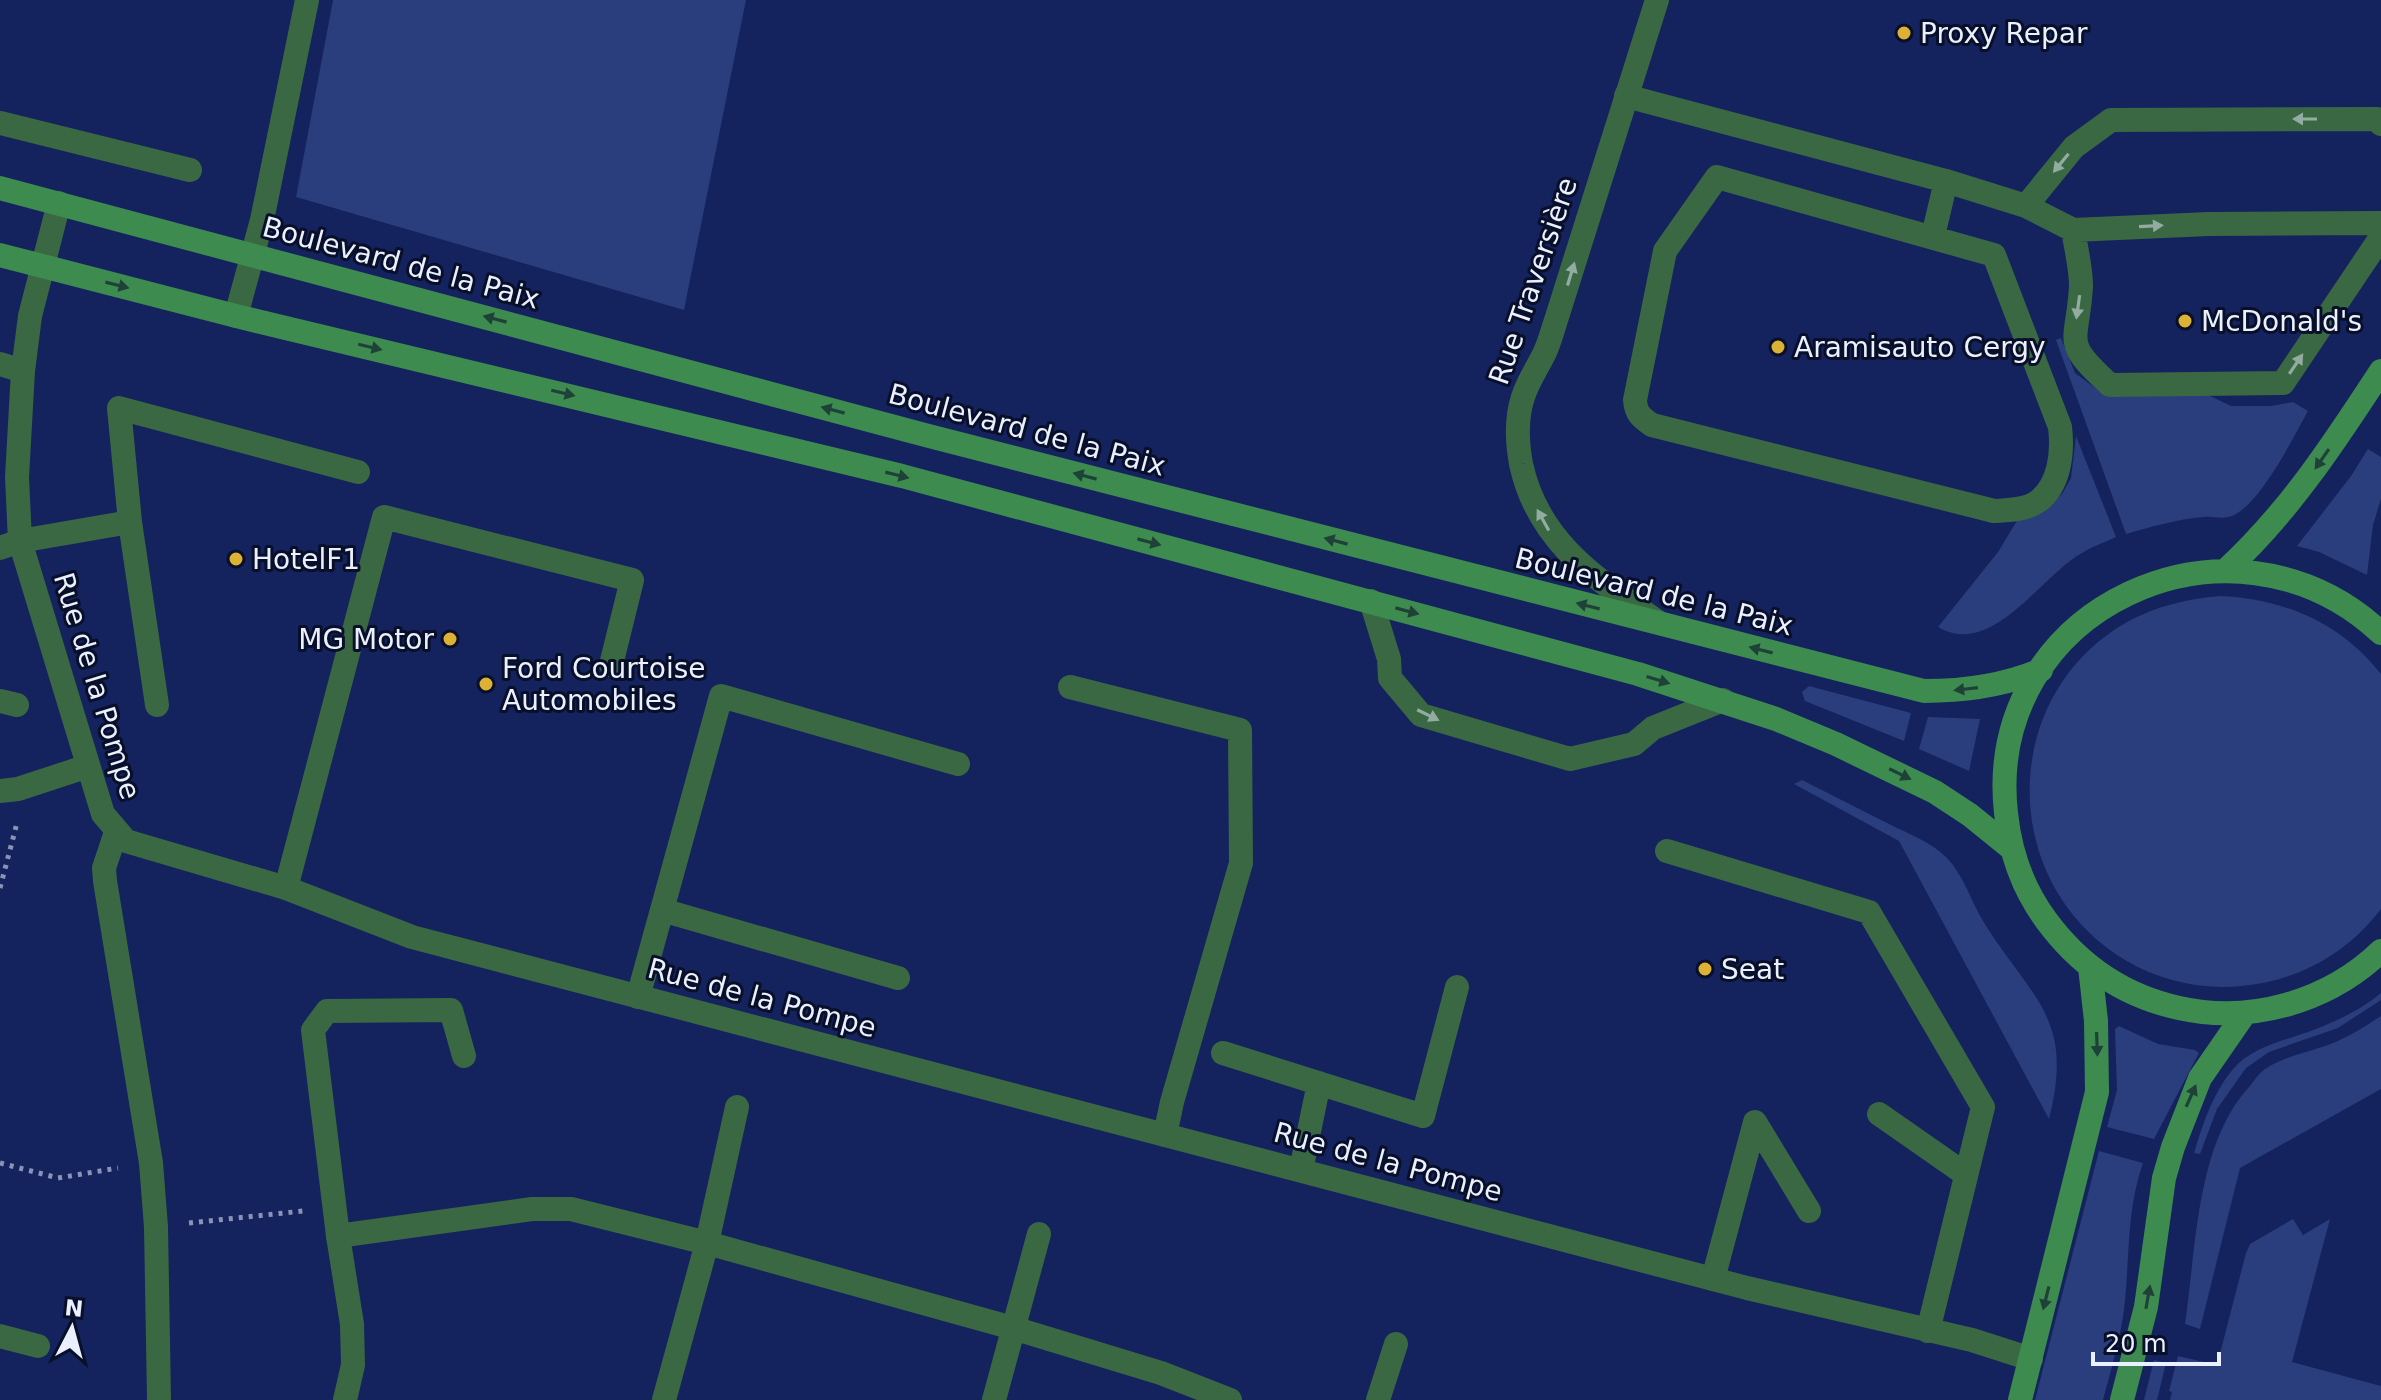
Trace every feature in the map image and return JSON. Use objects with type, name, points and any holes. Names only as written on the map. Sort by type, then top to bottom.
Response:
[{"type":"main road","name":"Boulevard de la Paix","points":[[0,188],[925,435],[1924,691],[1983,687],[2041,670]]},
{"type":"main road","points":[[0,255],[236,316],[780,445],[1638,674],[1723,700],[1836,744],[1912,780],[1970,815],[2012,849]]},
{"type":"main road","points":[[2226,570],[2275,522],[2300,492],[2381,371]]},
{"type":"main road","points":[[2381,633],[2361,615],[2320,591],[2274,575],[2204,571],[2161,580],[2121,597],[2085,621],[2041,670],[2019,712],[2007,756],[2005,803],[2012,849],[2024,883],[2041,914],[2090,967],[2125,989],[2163,1004],[2204,1012],[2245,1013],[2290,1004],[2311,997],[2352,975],[2381,951]]},
{"type":"main road","points":[[2020,1400],[2097,1092],[2096,1021],[2090,967]]},
{"type":"main road","points":[[2122,1400],[2146,1307],[2164,1178],[2173,1147],[2200,1078],[2245,1013]]},
{"type":"street","points":[[236,316],[262,220],[307,0]]},
{"type":"street","name":"Rue Traversière","points":[[1657,0],[1553,328],[1523,396],[1518,420],[1519,452],[1525,478],[1544,525],[1579,562],[1663,626]]},
{"type":"street","points":[[1626,96],[1946,181],[2026,206],[2073,230],[2209,224],[2381,223]]},
{"type":"street","points":[[2026,206],[2074,147],[2111,120],[2377,119],[2381,124]]},
{"type":"street","points":[[0,123],[190,170]]},
{"type":"street","points":[[1717,177],[1933,236],[1994,255],[2060,427],[2062,448],[2058,469],[2051,486],[2037,501],[2017,509],[1994,511],[1652,425],[1636,410],[1635,400],[1665,251],[1717,177]]},
{"type":"street","points":[[1933,236],[1946,181]]},
{"type":"street","name":"Rue de la Pompe","points":[[59,203],[30,316],[12,368],[17,477],[10,545],[103,814],[126,841],[286,888],[412,937],[1713,1279],[1972,1340],[2031,1359]]},
{"type":"street","points":[[2073,230],[2081,284],[2073,340],[2085,362],[2110,385],[2283,383],[2381,237]]},
{"type":"street","points":[[157,705],[130,522],[119,408],[358,472]]},
{"type":"street","points":[[286,888],[384,517],[632,580],[611,665]]},
{"type":"street","points":[[10,545],[130,522]]},
{"type":"street","points":[[1371,601],[1389,659],[1390,678],[1421,715],[1570,759],[1634,744],[1653,728],[1723,700]]},
{"type":"street","points":[[1070,687],[1240,730],[1241,863],[1165,1135]]},
{"type":"street","points":[[638,997],[721,696],[958,764]]},
{"type":"street","points":[[0,791],[18,789],[88,766]]},
{"type":"street","points":[[116,832],[104,868],[151,1163],[156,1227],[159,1400]]},
{"type":"street","points":[[1667,851],[1869,912],[1983,1107],[1928,1331]]},
{"type":"street","points":[[662,910],[898,978]]},
{"type":"street","points":[[1223,1053],[1423,1116],[1457,987]]},
{"type":"street","points":[[345,1400],[353,1365],[352,1324],[313,1030],[327,1011],[451,1010],[464,1056]]},
{"type":"street","points":[[1301,1170],[1319,1083]]},
{"type":"street","points":[[664,1400],[707,1243],[737,1107]]},
{"type":"street","points":[[1879,1114],[1965,1174]]},
{"type":"street","points":[[1713,1279],[1755,1122],[1809,1211]]},
{"type":"street","points":[[338,1236],[532,1209],[571,1209],[707,1243],[1013,1328],[1161,1373],[1230,1400]]},
{"type":"street","points":[[994,1400],[1039,1234]]},
{"type":"street","points":[[0,1336],[38,1346]]},
{"type":"street","points":[[1378,1400],[1396,1344]]},
{"type":"path","points":[[0,888],[18,820]]},
{"type":"path","points":[[0,1163],[58,1178],[151,1163]]},
{"type":"path","points":[[156,1227],[335,1207]]},
{"type":"shaded area","points":[[333,0],[746,0],[684,310],[296,197]]},
{"type":"shaded area","points":[[2061,338],[2075,373],[2101,392],[2204,393],[2231,406],[2271,406],[2293,402],[2308,411],[2274,472],[2251,502],[2239,512],[2225,518],[2174,521],[2126,534],[2056,340]]},
{"type":"shaded area","points":[[2076,436],[2116,537],[2077,556],[1995,625],[1976,632],[1957,634],[1938,627],[1998,552],[2018,519],[2046,507],[2062,494],[2071,478]]},
{"type":"shaded area","points":[[2368,449],[2381,457],[2381,499],[2373,525],[2367,575],[2319,552],[2297,546]]},
{"type":"shaded area","points":[[2220,596],[2266,602],[2309,617],[2348,640],[2381,674],[2381,909],[2337,952],[2301,971],[2262,983],[2211,987],[2167,979],[2138,967],[2083,927],[2053,886],[2036,839],[2030,790],[2036,741],[2054,695],[2084,655],[2138,616],[2172,604]]},
{"type":"shaded area","points":[[1809,686],[1911,713],[1904,741],[1805,701],[1802,692]]},
{"type":"shaded area","points":[[1928,717],[1980,719],[1969,771],[1919,749]]},
{"type":"shaded area","points":[[1802,780],[1927,843],[1953,865],[1983,921],[2044,1011],[2052,1032],[2057,1056],[2056,1084],[2049,1119],[1899,841],[1794,784]]},
{"type":"shaded area","points":[[2381,993],[2381,1000],[2338,1028],[2269,1052],[2246,1068],[2217,1109],[2200,1154],[2194,1153],[2214,1098],[2241,1061],[2272,1044],[2342,1018]]},
{"type":"shaded area","points":[[2381,1016],[2381,1089],[2240,1168],[2200,1329],[2185,1324],[2201,1199],[2218,1138],[2231,1111],[2265,1069],[2342,1039]]},
{"type":"shaded area","points":[[2119,1026],[2158,1044],[2199,1053],[2154,1139],[2107,1127],[2117,1090],[2115,1029]]},
{"type":"shaded area","points":[[2099,1151],[2143,1163],[2134,1199],[2124,1310],[2115,1355],[2103,1400],[2035,1400]]},
{"type":"shaded area","points":[[2293,1219],[2303,1235],[2330,1219],[2292,1362],[2381,1386],[2381,1400],[2170,1400],[2172,1392],[2169,1391],[2178,1356],[2217,1365],[2250,1244]]},
{"type":"shaded area","points":[[2154,1360],[2166,1363],[2157,1400],[2144,1400]]},
{"type":"place","name":"Proxy Repar","points":[[1904,33]]},
{"type":"place","name":"McDonald's","points":[[2185,321]]},
{"type":"place","name":"Aramisauto Cergy","points":[[1778,347]]},
{"type":"place","name":"HotelF1","points":[[236,559]]},
{"type":"place","name":"MG Motor","points":[[450,639]]},
{"type":"place","name":"Ford Courtoise Automobiles","points":[[486,684]]},
{"type":"place","name":"Seat","points":[[1705,969]]}]
